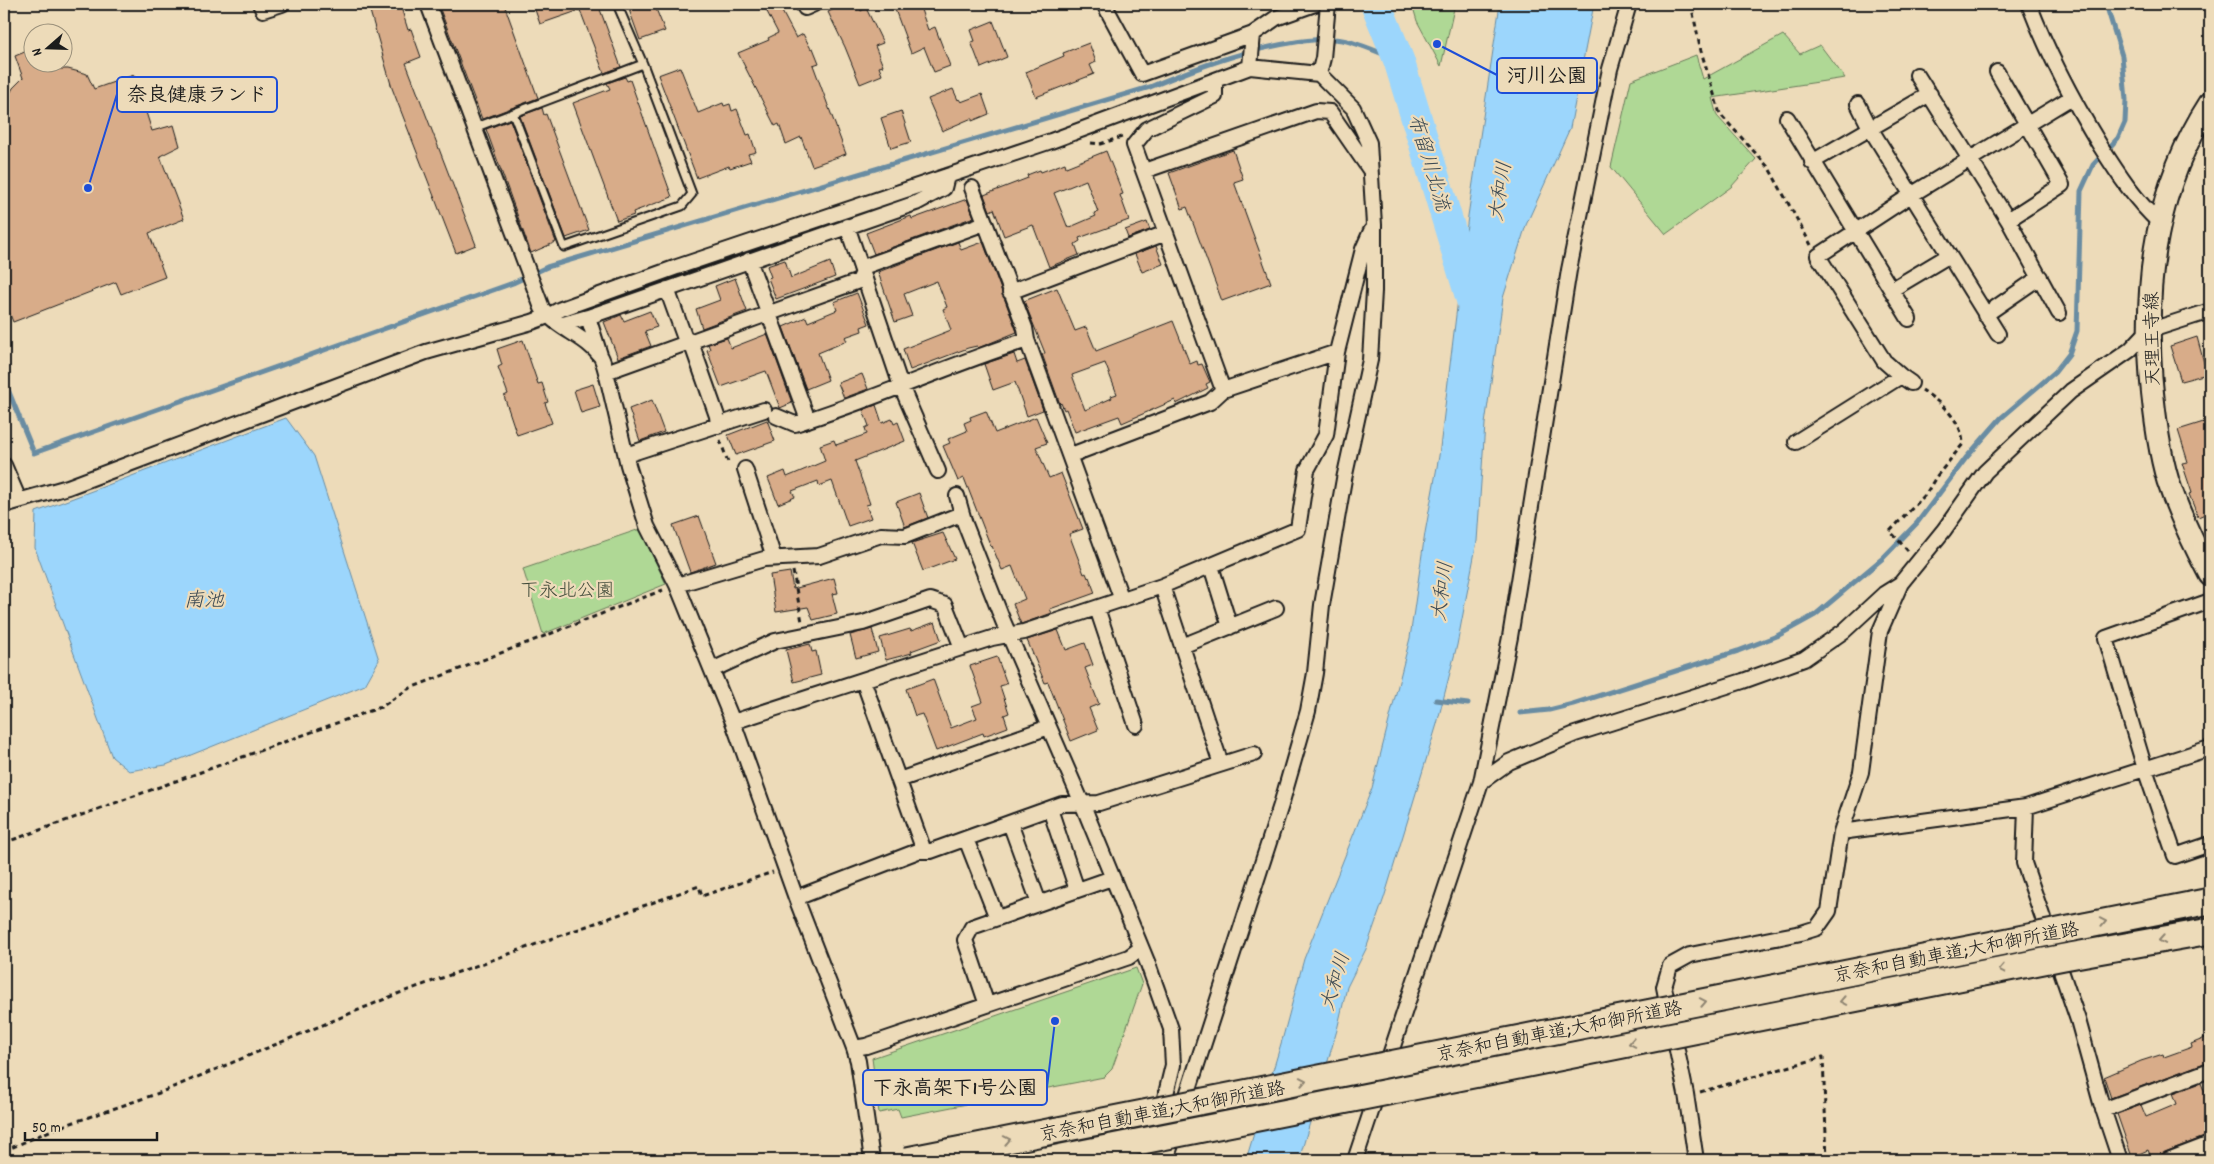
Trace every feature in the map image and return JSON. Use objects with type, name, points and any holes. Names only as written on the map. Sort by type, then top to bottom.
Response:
[{"type":"highway","name":"京奈和自動車道;大和御所道路","points":[[908,1160],[2210,901]]},
{"type":"highway","name":"京奈和自動車道;大和御所道路","points":[[1047,1160],[2054,959],[2210,931]]},
{"type":"main road","name":"天理王寺線","points":[[2210,104],[2182,155],[2159,222],[2150,277],[2148,331],[2154,412],[2168,480],[2190,537],[2210,575]]},
{"type":"street","points":[[260,4],[263,10],[282,4]]},
{"type":"street","points":[[428,4],[542,308],[548,316],[601,357]]},
{"type":"street","points":[[803,4],[805,8],[814,4]]},
{"type":"street","points":[[1104,4],[1142,74],[1253,36],[1276,18],[1315,4]]},
{"type":"street","points":[[1319,74],[1323,58],[1328,4]]},
{"type":"street","points":[[1355,1160],[1481,782],[1510,637],[1569,270],[1610,69],[1629,4]]},
{"type":"street","points":[[2029,4],[2042,38],[2072,97],[2109,160],[2140,205],[2159,222]]},
{"type":"street","points":[[1251,65],[1253,36]]},
{"type":"street","points":[[4,504],[68,487],[426,352],[548,316],[561,309],[677,267],[947,176],[1215,82],[1251,65],[1319,74],[1353,108],[1369,143],[1374,225],[1374,291],[1370,360],[1342,489],[1322,605],[1315,673],[1308,711],[1282,804],[1166,1160]]},
{"type":"street","points":[[1997,72],[2062,185],[2008,220]]},
{"type":"street","points":[[1917,75],[2008,220],[2059,313]]},
{"type":"street","points":[[1215,82],[1215,96],[1147,129],[1134,145],[1224,390]]},
{"type":"street","points":[[1812,162],[1930,94]]},
{"type":"street","points":[[1796,442],[1906,379],[1884,361],[1818,256],[1911,195],[2072,97]]},
{"type":"street","points":[[1858,104],[1870,128],[1998,334]]},
{"type":"street","points":[[1144,171],[1316,111],[1330,112],[1371,171]]},
{"type":"street","points":[[1787,118],[1909,319]]},
{"type":"street","points":[[560,325],[588,317],[916,203],[944,188],[947,176]]},
{"type":"street","points":[[972,188],[1025,328],[1027,340],[1071,455],[1122,600]]},
{"type":"street","points":[[606,372],[859,281],[866,266],[985,223]]},
{"type":"street","points":[[734,722],[962,648],[1122,600],[1162,586],[1298,529],[1307,470],[1326,434],[1336,352],[1363,249],[1374,225]]},
{"type":"street","points":[[847,226],[900,386],[938,471]]},
{"type":"street","points":[[1010,292],[1166,233]]},
{"type":"street","points":[[1891,290],[1948,256]]},
{"type":"street","points":[[749,260],[808,420]]},
{"type":"street","points":[[1985,315],[2040,277]]},
{"type":"street","points":[[667,289],[684,336],[693,348],[718,416],[718,426]]},
{"type":"street","points":[[1696,1160],[1686,1094],[1664,987],[1670,966],[1690,955],[1801,933],[1817,928],[1829,911],[1841,832],[1861,772],[1880,631],[1901,584],[1944,530],[1985,472],[2071,391],[2130,350],[2148,331],[2210,311]]},
{"type":"street","points":[[588,317],[606,372],[626,455],[647,526],[677,585],[734,722],[796,898],[854,1048],[872,1160]]},
{"type":"street","points":[[626,455],[718,426],[770,413],[795,424],[1027,340]]},
{"type":"street","points":[[1071,455],[1210,402],[1224,390],[1336,352]]},
{"type":"street","points":[[4,466],[18,500]]},
{"type":"street","points":[[745,469],[774,558]]},
{"type":"street","points":[[957,496],[961,506],[961,514],[1009,635],[1082,802],[1171,1028],[1173,1065],[1154,1143],[1158,1160]]},
{"type":"street","points":[[677,585],[764,559],[819,556],[881,535],[905,536],[961,514]]},
{"type":"street","points":[[1211,566],[1230,627]]},
{"type":"street","points":[[1481,782],[1509,762],[1575,734],[1743,681],[1804,659],[1844,631],[1884,594],[1901,584]]},
{"type":"street","points":[[1162,586],[1221,764]]},
{"type":"street","points":[[712,670],[775,641],[864,622],[930,600],[944,606],[962,648]]},
{"type":"street","points":[[2210,601],[2106,638],[2145,769],[2175,856],[2210,844]]},
{"type":"street","points":[[1097,608],[1136,725]]},
{"type":"street","points":[[1182,646],[1276,608]]},
{"type":"street","points":[[863,680],[924,851]]},
{"type":"street","points":[[899,780],[1049,727]]},
{"type":"street","points":[[1841,832],[2026,807],[2210,748]]},
{"type":"street","points":[[796,898],[918,851],[931,851],[1062,804],[1099,803],[1254,754]]},
{"type":"street","points":[[2026,807],[2024,863],[2078,1020],[2103,1110],[2120,1160]]},
{"type":"street","points":[[1050,809],[1077,890]]},
{"type":"street","points":[[1010,823],[1039,903]]},
{"type":"street","points":[[966,838],[997,918]]},
{"type":"street","points":[[987,1005],[965,940],[972,927],[1112,878]]},
{"type":"street","points":[[854,1048],[866,1046],[1129,957],[1141,948]]},
{"type":"street","points":[[2103,1110],[2210,1070]]},
{"type":"street","points":[[2168,1160],[2210,1144]]},
{"type":"lane","points":[[513,113],[564,246],[682,206],[692,194],[643,64],[617,4]]},
{"type":"lane","points":[[473,128],[643,64]]},
{"type":"path","points":[[1691,4],[1720,114],[1769,168],[1818,256]]},
{"type":"path","points":[[1906,379],[1944,405],[1962,433],[1963,444],[1936,477],[1926,494],[1890,531],[1918,562]]},
{"type":"path","points":[[718,426],[718,433],[728,462],[745,469]]},
{"type":"path","points":[[790,558],[804,635]]},
{"type":"path","points":[[4,843],[381,707],[408,689],[677,585]]},
{"type":"path","points":[[4,1151],[54,1129],[159,1094],[397,994],[699,886],[702,896],[785,868]]},
{"type":"path","points":[[1686,1094],[1696,1093],[1823,1056],[1827,1160]]},
{"type":"green space","points":[[1412,4],[1455,4],[1441,66],[1417,21]]},
{"type":"green space","points":[[1783,35],[1800,54],[1820,45],[1845,78],[1712,98],[1717,116],[1756,159],[1731,187],[1666,234],[1611,167],[1631,80],[1696,55],[1703,79]]},
{"type":"green space","name":"下永北公園","points":[[640,529],[666,584],[543,634],[523,569]]},
{"type":"green space","points":[[1136,968],[1142,984],[1112,1069],[1104,1077],[901,1117],[898,1109],[879,1113],[872,1058]]},
{"type":"water","name":"大和川","points":[[1500,4],[1594,4],[1570,128],[1526,225],[1503,298],[1485,424],[1477,541],[1457,645],[1437,724],[1384,898],[1366,949],[1347,987],[1337,1030],[1299,1160],[1246,1160],[1304,959],[1372,788],[1410,638],[1425,533],[1439,456],[1468,216]]},
{"type":"water","name":"南池","points":[[286,418],[314,456],[379,660],[365,685],[166,765],[129,771],[112,757],[35,548],[36,512]]},
{"type":"building","points":[[368,4],[400,4],[408,30],[411,29],[421,57],[406,63],[476,245],[456,253],[392,88]]},
{"type":"building","points":[[438,4],[504,4],[538,98],[482,119]]},
{"type":"building","points":[[533,4],[598,4],[621,67],[604,73],[580,10],[540,24]]},
{"type":"building","points":[[627,4],[654,4],[665,31],[640,40]]},
{"type":"building","points":[[763,4],[778,4],[796,38],[803,34],[811,49],[813,48],[819,63],[813,65],[846,154],[812,166],[801,137],[786,144],[779,124],[775,126],[738,53],[769,40],[768,38],[778,33]]},
{"type":"building","points":[[845,4],[858,4],[861,11],[866,8],[883,43],[875,46],[883,66],[879,67],[882,75],[860,84],[828,12]]},
{"type":"building","points":[[893,4],[919,4],[928,30],[935,27],[950,66],[934,72],[924,47],[911,53]]},
{"type":"building","points":[[993,21],[1007,57],[981,68],[971,42],[975,41],[971,30]]},
{"type":"building","points":[[1089,43],[1096,62],[1090,65],[1094,74],[1036,97],[1026,72],[1064,56],[1063,53]]},
{"type":"building","points":[[22,53],[22,72],[72,72],[72,70],[87,74],[94,89],[134,75],[152,131],[174,125],[180,146],[160,156],[184,219],[149,233],[165,277],[121,294],[116,282],[13,322],[4,299],[4,104],[13,88],[23,78],[15,56]]},
{"type":"building","points":[[680,67],[698,113],[723,103],[724,106],[730,104],[732,111],[737,109],[747,135],[750,134],[756,152],[748,154],[751,161],[730,168],[729,166],[697,178],[658,75]]},
{"type":"building","points":[[625,77],[627,81],[630,80],[672,197],[633,212],[634,215],[617,221],[573,103],[610,89],[607,83]]},
{"type":"building","points":[[953,89],[958,100],[961,102],[982,94],[989,114],[972,121],[972,118],[942,131],[928,99]]},
{"type":"building","points":[[542,108],[544,115],[546,114],[589,230],[566,238],[520,116]]},
{"type":"building","points":[[901,111],[911,142],[891,148],[881,118]]},
{"type":"building","points":[[510,120],[556,242],[531,253],[486,129]]},
{"type":"building","points":[[1233,150],[1243,179],[1234,182],[1271,283],[1222,301],[1187,207],[1182,209],[1169,173]]},
{"type":"building","points":[[1106,151],[1123,194],[1120,195],[1129,220],[1079,238],[1080,241],[1075,244],[1079,255],[1049,267],[1033,225],[1004,236],[994,209],[990,211],[984,195],[1028,178],[1027,175],[1040,170],[1041,172],[1065,163],[1066,167]],"holes":[[[1086,180],[1098,212],[1094,213],[1096,216],[1068,228],[1054,193]]]},
{"type":"building","points":[[967,199],[974,217],[874,254],[866,233],[911,216],[912,219]]},
{"type":"building","points":[[1147,222],[1150,230],[1128,238],[1125,230]]},
{"type":"building","points":[[958,242],[961,250],[983,242],[1017,332],[978,348],[977,346],[968,348],[910,370],[903,349],[951,330],[943,309],[947,307],[937,281],[904,294],[912,316],[895,322],[878,272]]},
{"type":"building","points":[[1156,246],[1163,264],[1142,272],[1135,254]]},
{"type":"building","points":[[785,260],[791,278],[830,262],[835,277],[776,299],[768,278],[771,277],[767,266]]},
{"type":"building","points":[[735,278],[747,311],[702,328],[696,309],[720,300],[715,286]]},
{"type":"building","points":[[1057,288],[1075,331],[1086,327],[1096,351],[1173,321],[1190,364],[1197,361],[1198,365],[1202,364],[1210,382],[1206,384],[1208,388],[1176,404],[1175,400],[1122,423],[1119,416],[1075,432],[1066,409],[1064,410],[1060,404],[1042,354],[1045,353],[1024,301]],"holes":[[[1105,363],[1117,394],[1085,410],[1072,375]]]},
{"type":"building","points":[[857,293],[869,324],[861,327],[862,331],[845,337],[847,341],[818,353],[828,380],[806,389],[783,327],[806,317],[808,322],[837,310],[834,302]]},
{"type":"building","points":[[650,311],[657,327],[645,331],[651,346],[618,358],[604,322],[621,315],[624,321]]},
{"type":"building","points":[[767,334],[792,403],[780,408],[766,371],[721,387],[707,350],[710,349],[708,344],[727,338],[731,348]]},
{"type":"building","points":[[2197,337],[2207,374],[2181,381],[2170,346]]},
{"type":"building","points":[[523,340],[538,384],[542,383],[548,402],[545,403],[552,423],[517,435],[504,396],[508,394],[498,367],[502,365],[497,349]]},
{"type":"building","points":[[1014,354],[1017,363],[1025,360],[1043,410],[1027,416],[1015,382],[993,390],[984,364]]},
{"type":"building","points":[[862,374],[868,389],[844,398],[838,383]]},
{"type":"building","points":[[593,384],[600,407],[581,413],[574,390]]},
{"type":"building","points":[[652,400],[664,432],[640,441],[629,409]]},
{"type":"building","points":[[876,405],[882,423],[892,419],[894,424],[898,422],[905,441],[855,461],[870,504],[866,505],[871,518],[848,526],[832,481],[819,486],[818,481],[792,491],[795,497],[778,504],[768,478],[785,471],[787,477],[825,461],[820,445],[834,440],[836,445],[867,434],[865,428],[869,426],[863,410]]},
{"type":"building","points":[[986,411],[995,433],[1036,417],[1047,443],[1036,447],[1049,478],[1061,473],[1083,529],[1069,534],[1084,574],[1086,573],[1089,577],[1095,593],[1050,609],[1052,613],[1021,624],[1013,604],[1025,599],[1012,566],[1002,570],[964,478],[958,481],[943,446],[950,443],[948,439],[967,431],[964,423],[971,420],[970,417]]},
{"type":"building","points":[[767,420],[775,441],[736,455],[728,435]]},
{"type":"building","points":[[2210,420],[2210,512],[2198,517],[2189,494],[2192,493],[2182,463],[2188,462],[2178,430]]},
{"type":"building","points":[[919,493],[928,518],[905,527],[896,502]]},
{"type":"building","points":[[699,516],[716,563],[690,572],[673,525]]},
{"type":"building","points":[[943,533],[955,559],[923,571],[912,543]]},
{"type":"building","points":[[790,572],[793,589],[834,578],[838,593],[832,594],[837,614],[813,620],[808,607],[776,612],[770,575]]},
{"type":"building","points":[[935,622],[941,640],[911,651],[912,653],[886,660],[880,638],[910,629],[911,631]]},
{"type":"building","points":[[872,629],[878,652],[856,658],[850,635]]},
{"type":"building","points":[[1058,630],[1066,650],[1085,643],[1093,665],[1085,668],[1099,704],[1089,708],[1098,730],[1071,741],[1048,682],[1045,683],[1027,640]]},
{"type":"building","points":[[810,644],[812,652],[816,651],[821,675],[794,682],[786,650]]},
{"type":"building","points":[[997,657],[1007,684],[1000,686],[1009,713],[1004,715],[1008,727],[984,736],[983,733],[936,751],[922,714],[915,716],[906,689],[933,679],[951,728],[977,718],[972,706],[983,702],[970,666]]},
{"type":"building","points":[[2210,1036],[2210,1061],[2111,1098],[2104,1077],[2141,1061],[2163,1054],[2164,1057],[2192,1047],[2191,1044]]},
{"type":"building","points":[[2201,1083],[2205,1093],[2210,1091],[2210,1135],[2165,1152],[2159,1160],[2152,1160],[2148,1150],[2132,1157],[2117,1114],[2141,1105],[2146,1117],[2177,1104],[2173,1093]]},
{"type":"building","points":[[2210,1153],[2210,1160],[2192,1160]]},
{"type":"waterway","name":"布留川北流","points":[[1376,4],[1399,61],[1474,308]]},
{"type":"waterway","points":[[1520,713],[1549,710],[1573,704],[1738,651],[1777,636],[1815,615],[1883,558],[1917,523],[1966,458],[2001,418],[2055,372],[2069,354],[2077,331],[2081,191],[2093,165],[2118,138],[2125,122],[2126,100],[2122,56],[2106,4]]},
{"type":"waterway","points":[[4,380],[34,453],[513,283],[547,267],[1150,87],[1240,54],[1277,45],[1331,39],[1357,44],[1399,61]]},
{"type":"waterway","points":[[1436,700],[1468,704]]},
{"type":"place","name":"河川公園","points":[[1437,44]]},
{"type":"place","name":"奈良健康ランド","points":[[88,188]]},
{"type":"place","name":"下永高架下1号公園","points":[[1055,1021]]}]
